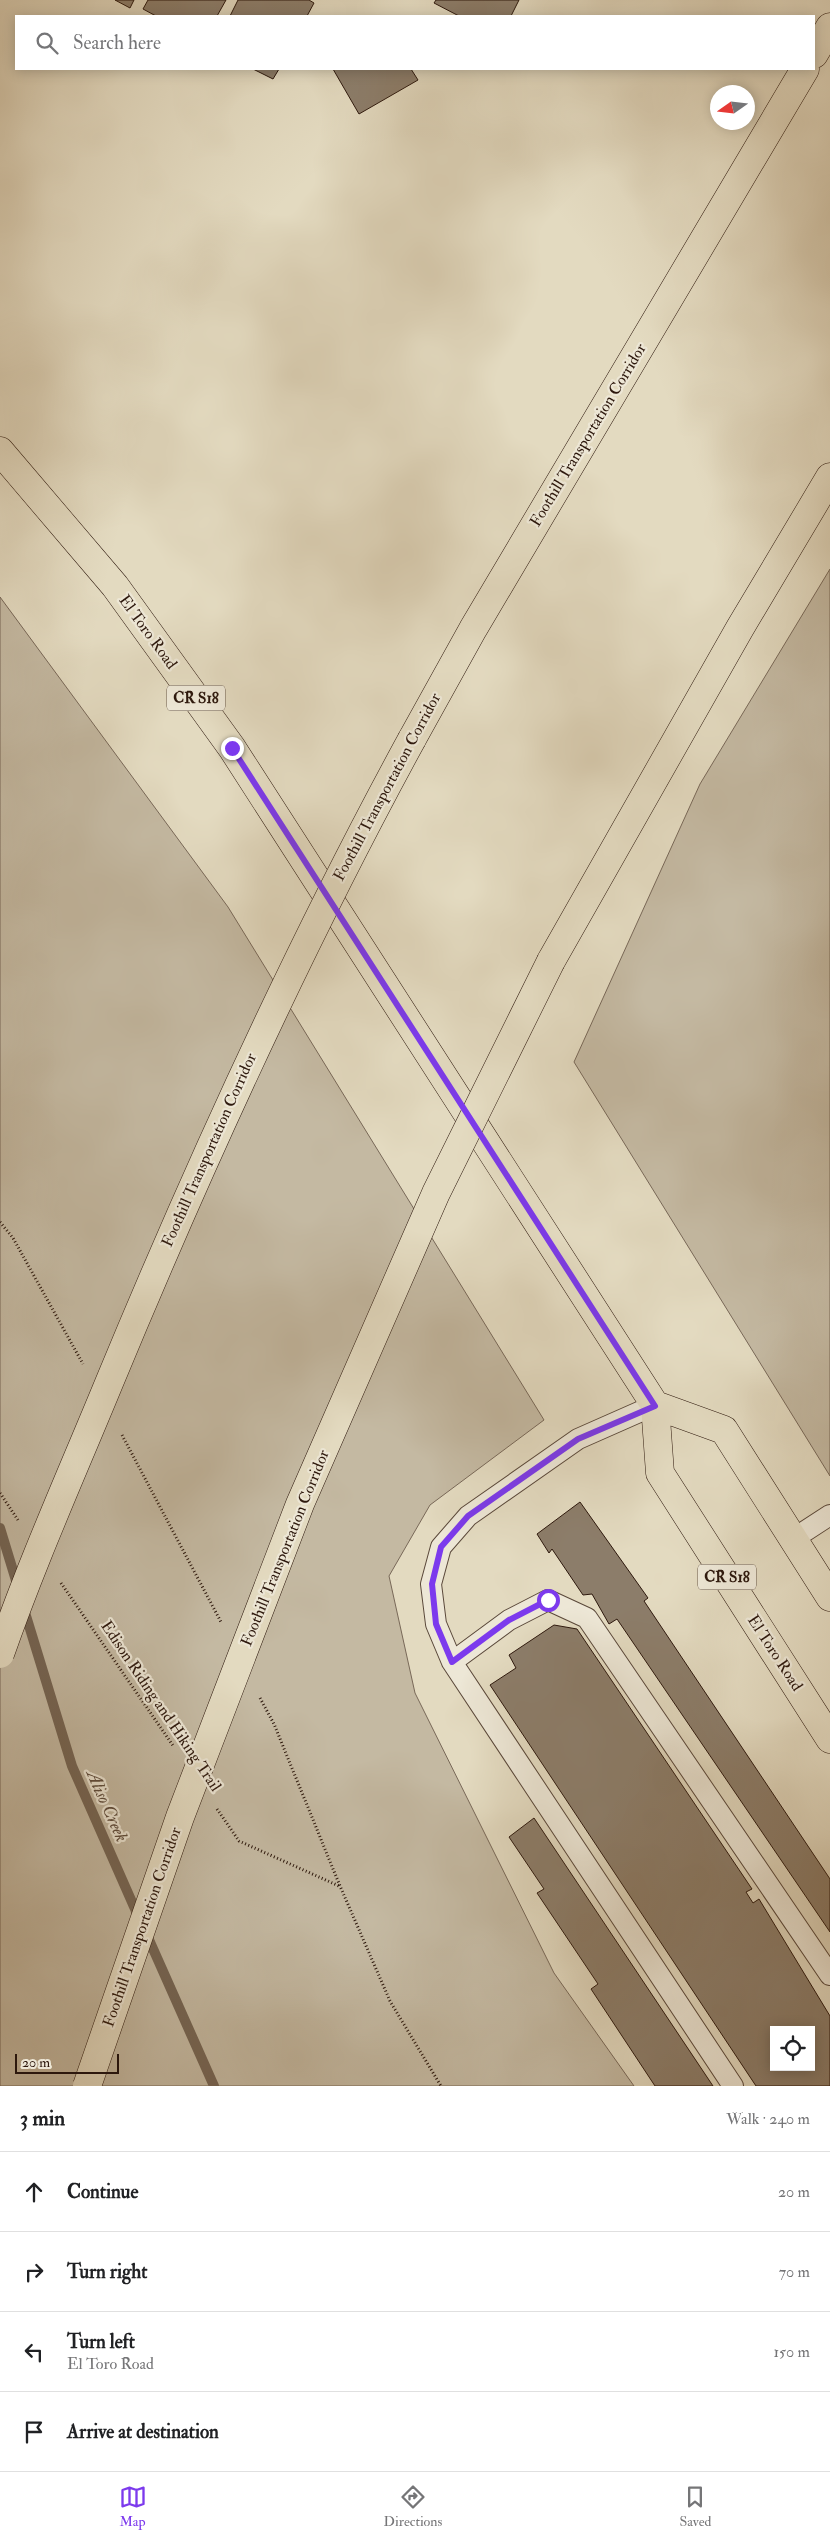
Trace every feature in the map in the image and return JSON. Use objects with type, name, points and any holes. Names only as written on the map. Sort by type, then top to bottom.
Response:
[{"type":"main road","points":[[815,52],[830,27]]},
{"type":"main road","name":"Foothill Transportation Corridor","points":[[0,1654],[52,1520],[174,1226],[259,1038],[362,831],[473,628],[804,70]]},
{"type":"main road","name":"El Toro Road","points":[[0,451],[115,586],[232,748],[655,1406],[660,1473],[830,1739]]},
{"type":"main road","name":"Foothill Transportation Corridor","points":[[87,2086],[180,1817],[300,1504],[436,1193],[551,961],[740,628],[830,478]]},
{"type":"main road","points":[[655,1406],[724,1430],[830,1597]]},
{"type":"lane","points":[[655,1406],[578,1439],[468,1516],[441,1547],[432,1584],[436,1624],[452,1662],[733,2086]]},
{"type":"lane","points":[[793,1539],[830,1515]]},
{"type":"lane","points":[[452,1662],[509,1620],[548,1600],[587,1618],[830,1975]]},
{"type":"path","points":[[0,1493],[22,1525]]},
{"type":"path","name":"Edison Riding and Hiking Trail","points":[[61,1582],[178,1752]]},
{"type":"path","name":"Edison Riding and Hiking Trail","points":[[211,1801],[239,1842],[340,1886]]},
{"type":"shaded area","points":[[830,569],[830,1476],[574,1062],[700,784]]},
{"type":"shaded area","points":[[0,597],[228,907],[544,1420],[430,1505],[389,1576],[415,1693],[554,1973],[634,2086],[0,2086]]},
{"type":"building","points":[[115,0],[134,0],[130,8]]},
{"type":"building","points":[[148,0],[226,0],[218,15],[154,15],[143,9]]},
{"type":"building","points":[[238,0],[309,0],[314,3],[308,15],[230,15]]},
{"type":"building","points":[[436,0],[519,0],[512,15],[457,15],[434,3]]},
{"type":"building","points":[[255,70],[278,70],[273,79]]},
{"type":"building","points":[[334,70],[412,70],[418,80],[359,114]]},
{"type":"building","points":[[580,1502],[648,1598],[644,1601],[830,1879],[830,1932],[617,1619],[609,1624],[592,1594],[583,1595],[552,1549],[549,1553],[537,1534]]},
{"type":"building","points":[[554,1625],[577,1629],[752,1889],[746,1892],[753,1903],[759,1899],[830,2016],[830,2086],[756,2086],[490,1685],[516,1668],[509,1655]]},
{"type":"building","points":[[534,1818],[713,2086],[655,2086],[591,1989],[598,1984],[537,1893],[544,1889],[509,1837]]},
{"type":"waterway","name":"Aliso Creek","points":[[0,1528],[18,1587]]},
{"type":"waterway","name":"Aliso Creek","points":[[23,1606],[72,1766],[139,1918]]},
{"type":"waterway","name":"Aliso Creek","points":[[146,1933],[214,2086]]},
{"type":"route","points":[[232,748],[655,1406],[578,1439],[468,1516],[441,1547],[432,1584],[436,1624],[452,1662],[509,1620],[548,1600]]}]
